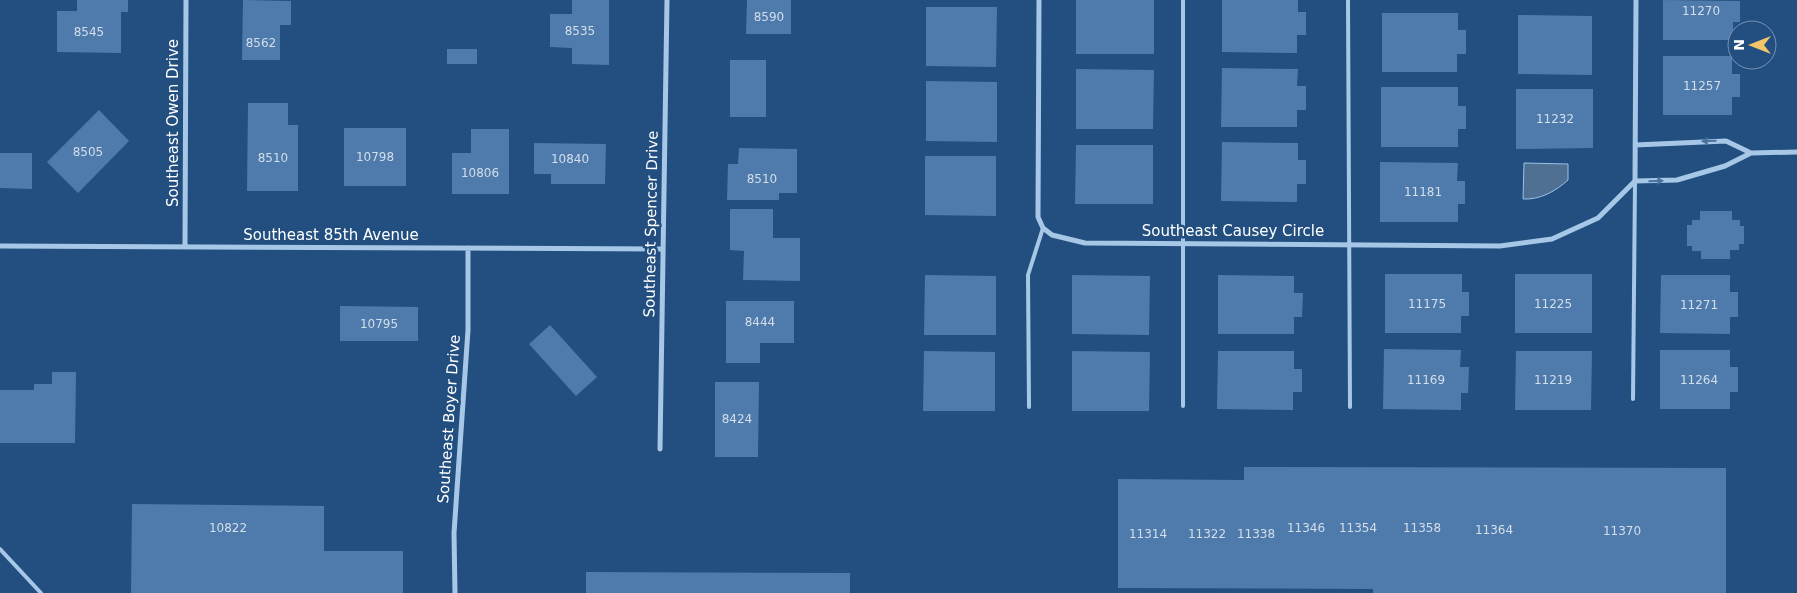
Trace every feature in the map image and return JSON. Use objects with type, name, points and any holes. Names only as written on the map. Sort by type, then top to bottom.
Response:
[{"type":"street","name":"Southeast Owen Drive","points":[[185,246],[186,0]]},
{"type":"street","name":"Southeast Spencer Drive","points":[[660,449],[667,0]]},
{"type":"street","points":[[1039,0],[1038,217],[1043,228]]},
{"type":"street","points":[[1636,0],[1635,181],[1677,180],[1725,166],[1751,152]]},
{"type":"street","points":[[1635,145],[1726,141],[1751,152],[1797,152]]},
{"type":"street","name":"Southeast Causey Circle","points":[[1043,228],[1052,235],[1085,243],[1500,246],[1552,239],[1598,218],[1635,181]]},
{"type":"street","name":"Southeast 85th Avenue","points":[[0,246],[662,249]]},
{"type":"street","name":"Southeast Boyer Drive","points":[[455,593],[454,533],[468,330],[468,248]]},
{"type":"lane","points":[[1183,0],[1183,406]]},
{"type":"lane","points":[[1348,0],[1350,407]]},
{"type":"lane","points":[[1632,399],[1635,181]]},
{"type":"lane","points":[[1029,407],[1028,275],[1043,228]]},
{"type":"lane","points":[[0,549],[41,593]]},
{"type":"water","points":[[1524,163],[1568,164],[1568,180],[1547,194],[1536,198],[1523,199]]},
{"type":"building","points":[[77,0],[128,0],[128,12],[121,12],[121,53],[57,52],[57,11],[77,11]]},
{"type":"building","points":[[243,0],[291,1],[291,25],[280,25],[280,60],[242,60]]},
{"type":"building","points":[[572,0],[609,0],[609,65],[572,64],[572,48],[550,47],[550,14],[572,14]]},
{"type":"building","points":[[747,0],[791,0],[791,34],[746,34]]},
{"type":"building","points":[[1076,0],[1154,0],[1154,54],[1076,54]]},
{"type":"building","points":[[1222,0],[1298,0],[1298,12],[1306,12],[1306,35],[1297,35],[1297,53],[1222,52]]},
{"type":"building","points":[[1663,0],[1740,1],[1740,20],[1727,20],[1727,40],[1663,40]]},
{"type":"building","points":[[926,7],[997,7],[996,67],[926,66]]},
{"type":"building","points":[[1382,13],[1458,13],[1458,30],[1466,30],[1466,54],[1457,54],[1457,72],[1382,72]]},
{"type":"building","points":[[1518,15],[1592,16],[1592,75],[1518,74]]},
{"type":"building","points":[[447,49],[477,49],[477,64],[447,64]]},
{"type":"building","points":[[1663,56],[1727,56],[1727,70],[1732,70],[1732,74],[1740,74],[1740,97],[1732,97],[1732,115],[1663,115]]},
{"type":"building","points":[[730,60],[766,60],[766,117],[730,117]]},
{"type":"building","points":[[1222,68],[1298,69],[1297,86],[1306,86],[1306,110],[1297,110],[1297,127],[1221,127]]},
{"type":"building","points":[[1076,69],[1154,70],[1153,129],[1076,129]]},
{"type":"building","points":[[926,81],[997,82],[997,142],[926,141]]},
{"type":"building","points":[[1381,87],[1458,87],[1458,106],[1466,106],[1466,129],[1458,129],[1458,147],[1381,147]]},
{"type":"building","points":[[1516,89],[1593,89],[1593,148],[1516,149]]},
{"type":"building","points":[[248,103],[288,103],[288,125],[298,125],[298,191],[247,191]]},
{"type":"building","points":[[99,110],[129,141],[78,193],[47,162]]},
{"type":"building","points":[[344,128],[406,128],[406,186],[344,186]]},
{"type":"building","points":[[471,129],[509,129],[509,194],[452,194],[452,153],[471,153]]},
{"type":"building","points":[[1222,142],[1298,143],[1298,160],[1306,160],[1306,184],[1297,184],[1297,202],[1221,201]]},
{"type":"building","points":[[534,143],[606,144],[605,184],[551,184],[551,174],[534,174]]},
{"type":"building","points":[[1076,145],[1153,145],[1153,204],[1075,204]]},
{"type":"building","points":[[739,148],[797,149],[797,193],[779,193],[779,200],[727,200],[728,164],[738,164]]},
{"type":"building","points":[[0,153],[32,153],[32,189],[0,188]]},
{"type":"building","points":[[925,156],[996,156],[996,216],[925,215]]},
{"type":"building","points":[[1380,162],[1458,163],[1457,181],[1465,181],[1465,204],[1458,204],[1458,222],[1380,222]]},
{"type":"building","points":[[730,209],[773,209],[773,238],[800,238],[800,281],[743,280],[744,251],[730,250]]},
{"type":"building","points":[[1700,211],[1732,211],[1732,220],[1740,220],[1740,226],[1744,226],[1744,244],[1739,244],[1739,250],[1730,250],[1730,259],[1701,259],[1701,251],[1692,251],[1692,246],[1687,246],[1687,225],[1692,225],[1692,220],[1700,220]]},
{"type":"building","points":[[1385,274],[1462,274],[1462,292],[1469,292],[1469,316],[1461,316],[1461,333],[1385,333]]},
{"type":"building","points":[[1515,274],[1592,274],[1592,333],[1515,333]]},
{"type":"building","points":[[925,275],[996,276],[996,335],[924,335]]},
{"type":"building","points":[[1072,275],[1150,276],[1149,335],[1072,334]]},
{"type":"building","points":[[1218,275],[1294,276],[1294,293],[1303,293],[1302,317],[1294,317],[1294,334],[1218,334]]},
{"type":"building","points":[[1661,275],[1730,275],[1730,292],[1738,292],[1738,317],[1730,317],[1730,334],[1660,333]]},
{"type":"building","points":[[726,301],[794,301],[794,343],[760,343],[760,363],[726,363]]},
{"type":"building","points":[[340,306],[418,307],[418,341],[340,341]]},
{"type":"building","points":[[550,325],[597,377],[576,396],[529,344]]},
{"type":"building","points":[[1384,349],[1461,350],[1460,367],[1469,367],[1468,393],[1461,393],[1461,410],[1383,409]]},
{"type":"building","points":[[1660,350],[1730,350],[1730,367],[1738,367],[1738,392],[1730,392],[1730,409],[1660,409]]},
{"type":"building","points":[[924,351],[995,352],[995,411],[923,411]]},
{"type":"building","points":[[1072,351],[1150,352],[1149,411],[1072,411]]},
{"type":"building","points":[[1218,351],[1294,351],[1294,369],[1302,369],[1302,392],[1293,392],[1293,410],[1217,409]]},
{"type":"building","points":[[1516,351],[1592,351],[1591,410],[1515,410]]},
{"type":"building","points":[[52,372],[76,372],[75,443],[0,443],[0,390],[34,390],[34,384],[52,384]]},
{"type":"building","points":[[715,382],[759,382],[758,457],[715,457]]},
{"type":"building","points":[[1244,467],[1726,468],[1726,593],[1373,593],[1373,589],[1118,588],[1118,479],[1244,480]]},
{"type":"building","points":[[132,504],[324,506],[324,551],[403,551],[403,593],[131,593]]},
{"type":"building","points":[[586,572],[850,573],[850,593],[586,593]]}]
